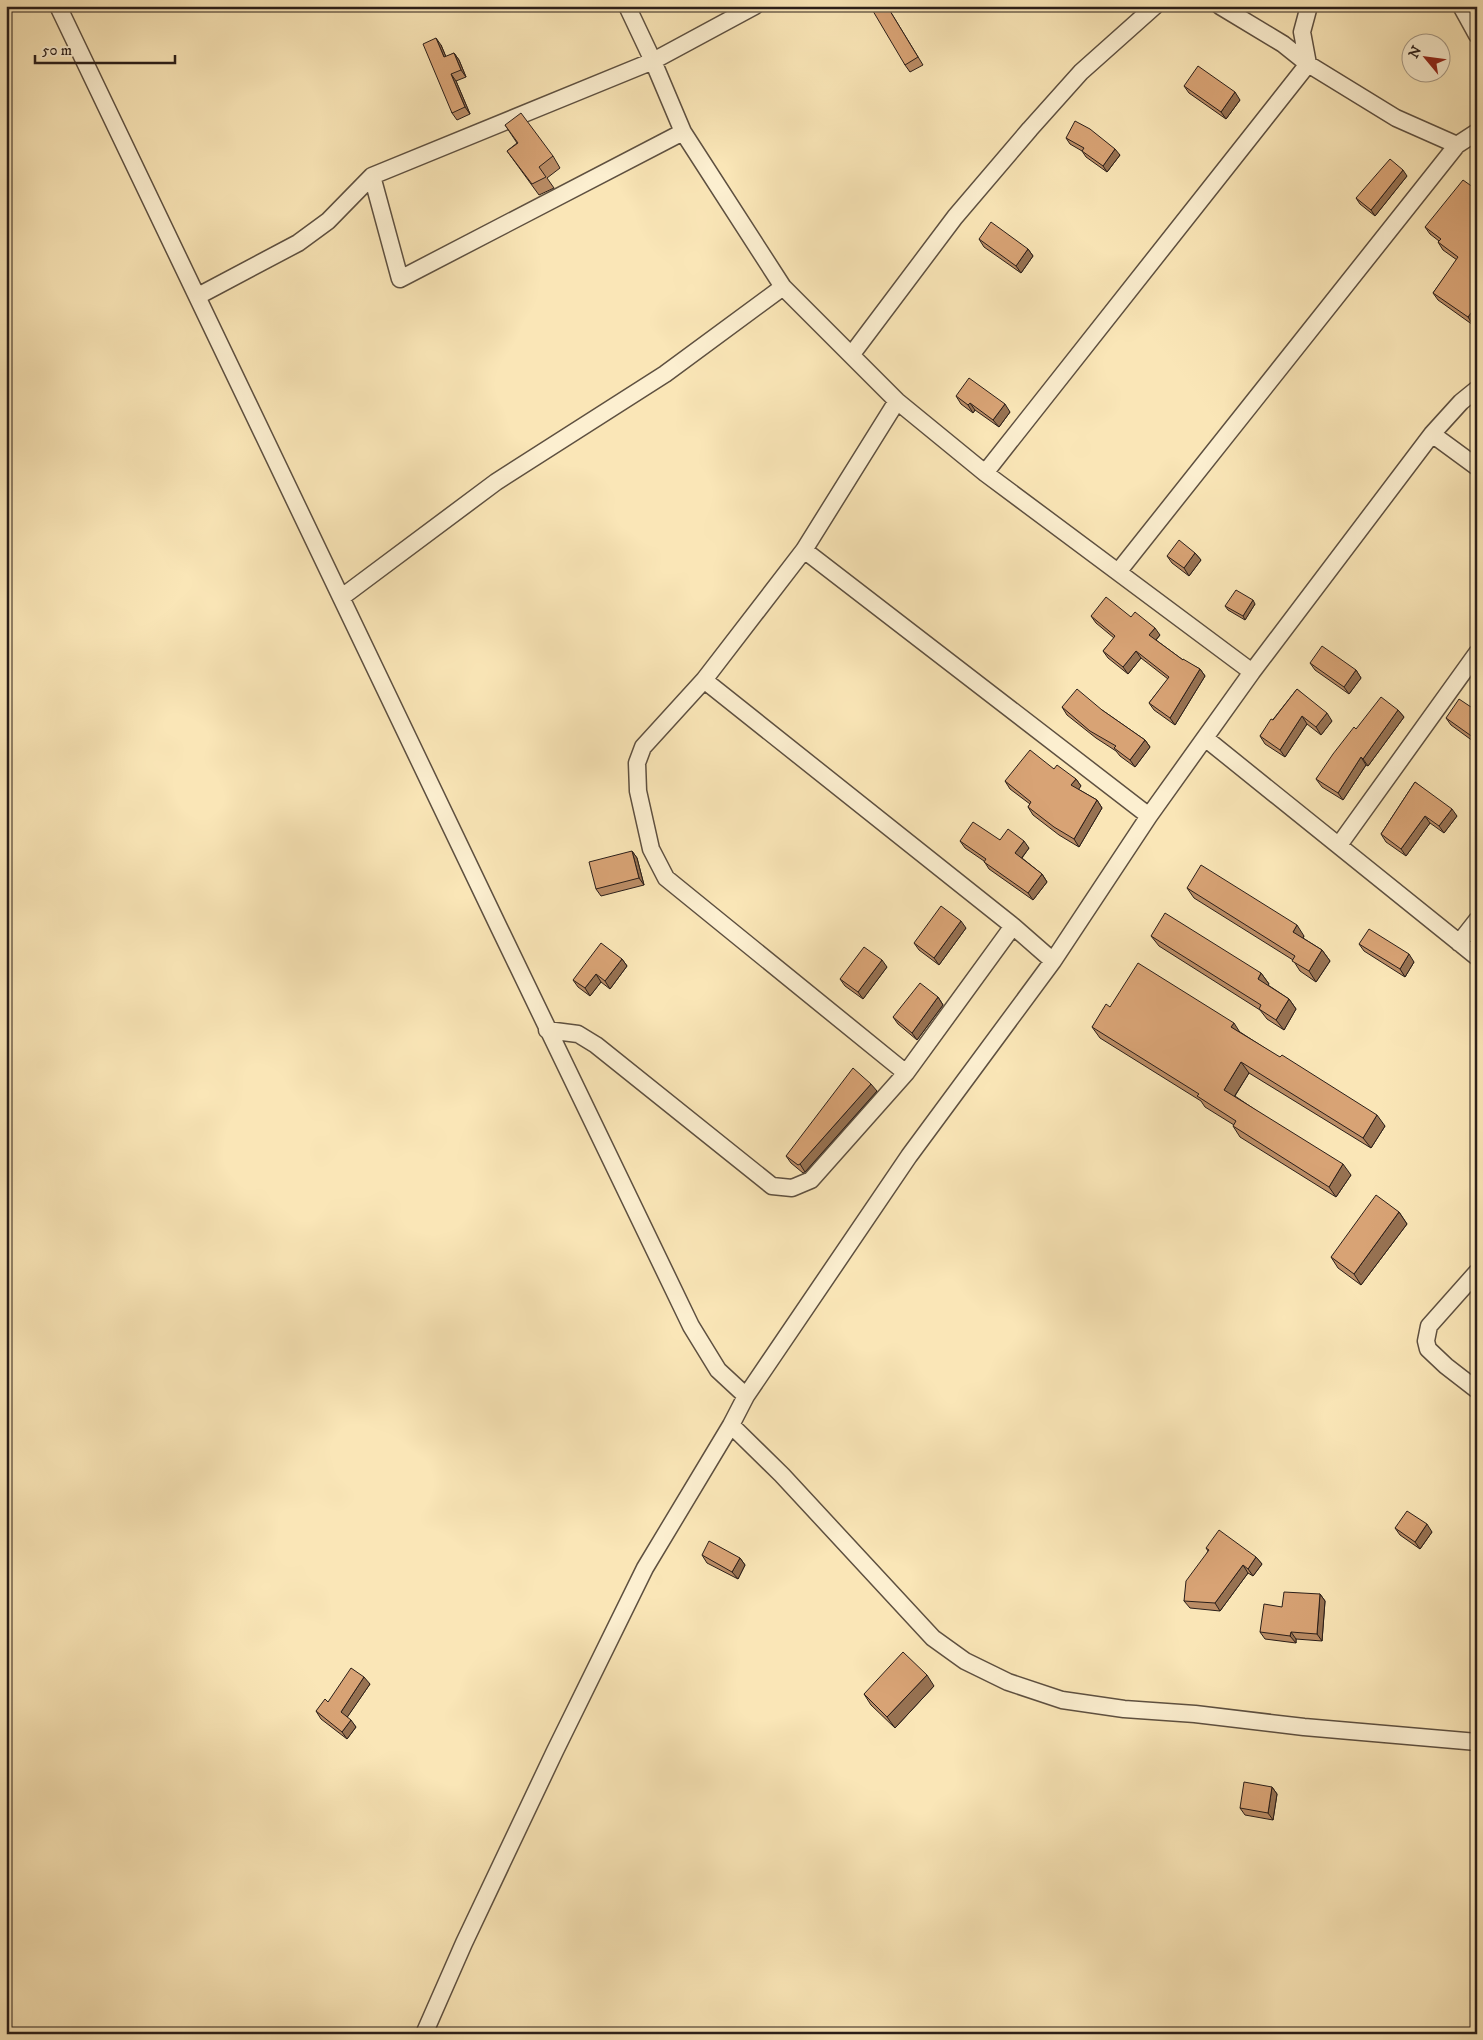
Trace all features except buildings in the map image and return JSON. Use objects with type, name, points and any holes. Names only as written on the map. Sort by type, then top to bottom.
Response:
[{"type":"street","points":[[58,6],[342,597],[547,1030],[691,1326],[718,1370],[746,1396]]},
{"type":"street","points":[[627,6],[683,132],[783,287],[897,401],[986,472],[1252,672]]},
{"type":"street","points":[[198,296],[298,242],[328,221],[372,176],[653,61],[755,6]]},
{"type":"street","points":[[852,354],[955,217],[1030,129],[1081,72],[1155,6]]},
{"type":"street","points":[[1220,6],[1282,44],[1308,64],[1396,118],[1457,145]]},
{"type":"street","points":[[986,472],[1308,64],[1302,32],[1309,6]]},
{"type":"street","points":[[1462,6],[1477,35]]},
{"type":"street","points":[[372,176],[400,279],[683,132]]},
{"type":"street","points":[[1118,572],[1457,145],[1477,132]]},
{"type":"street","points":[[342,597],[496,482],[664,374],[783,287]]},
{"type":"street","points":[[424,2034],[464,1943],[645,1568],[731,1425],[746,1396],[909,1156],[1053,961],[1149,816],[1252,672],[1432,434],[1461,402],[1477,389]]},
{"type":"street","points":[[897,401],[804,550],[704,680],[643,747],[637,763],[638,791],[651,849],[666,878],[906,1073]]},
{"type":"street","points":[[1432,434],[1477,467]]},
{"type":"street","points":[[804,550],[1149,816]]},
{"type":"street","points":[[1339,845],[1477,653]]},
{"type":"street","points":[[704,680],[1013,926],[1053,961]]},
{"type":"street","points":[[1206,738],[1458,943],[1477,956]]},
{"type":"street","points":[[1458,943],[1477,920]]},
{"type":"street","points":[[547,1030],[578,1034],[596,1045],[772,1186],[792,1188],[811,1180],[906,1073],[1013,926]]},
{"type":"street","points":[[1477,1272],[1429,1326],[1426,1341],[1428,1349],[1477,1390]]},
{"type":"street","points":[[731,1425],[782,1475],[933,1638],[965,1660],[1008,1682],[1062,1700],[1124,1709],[1195,1714],[1304,1727],[1477,1742]]}]
